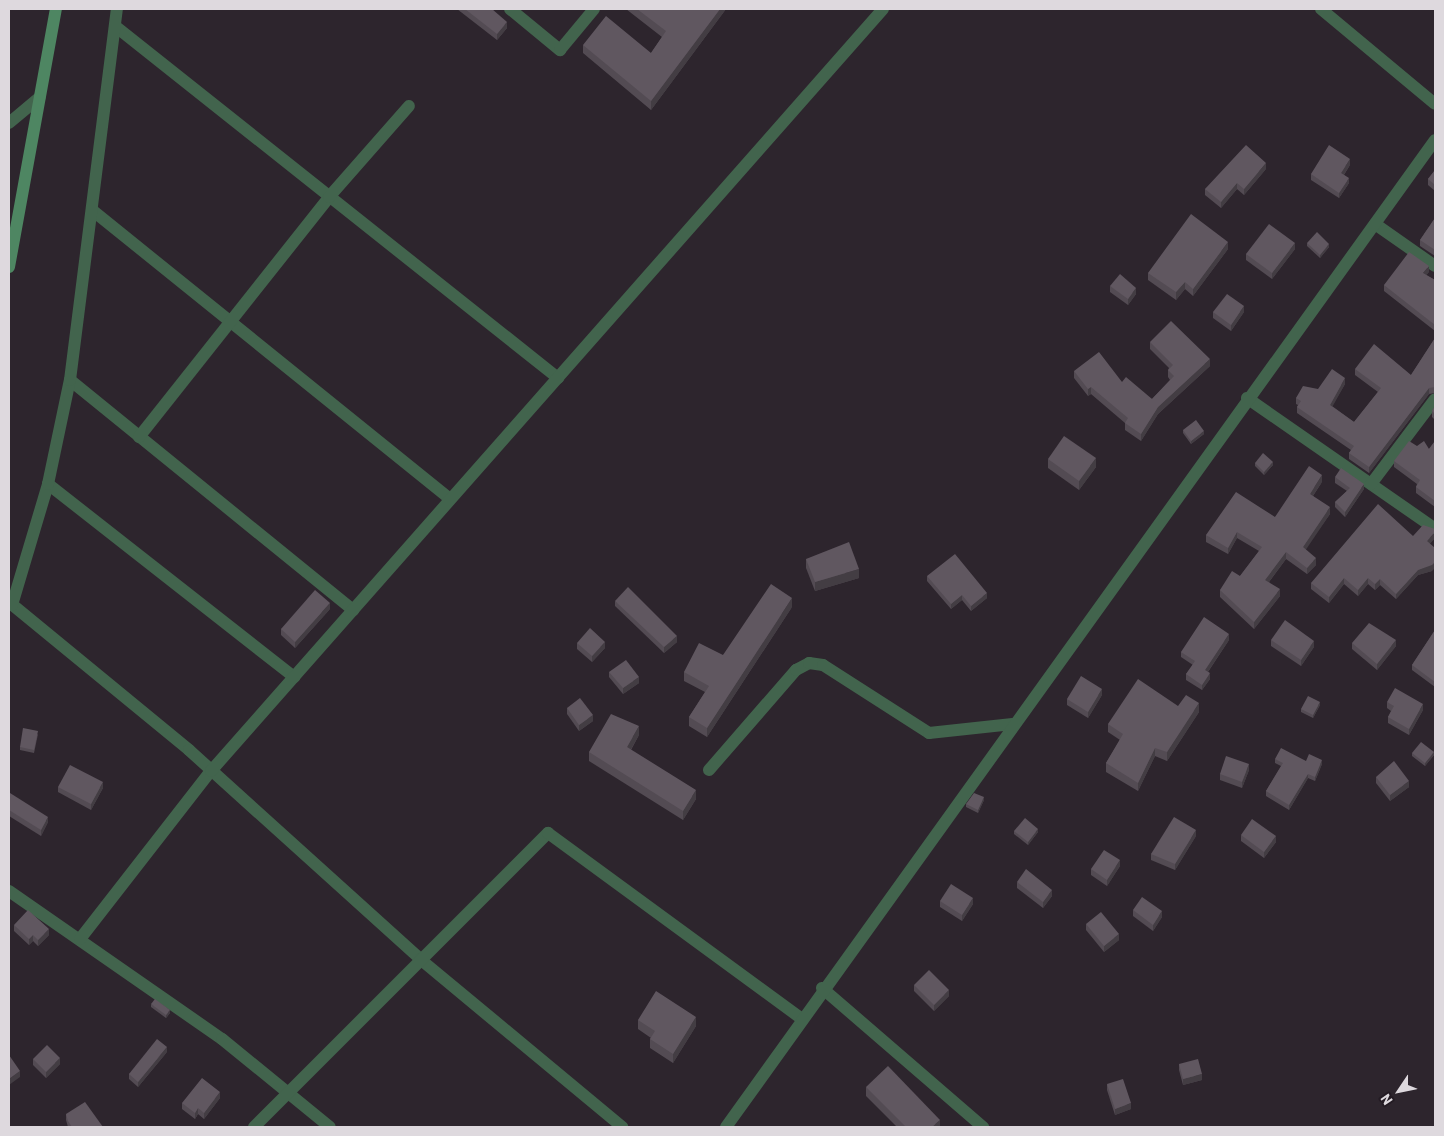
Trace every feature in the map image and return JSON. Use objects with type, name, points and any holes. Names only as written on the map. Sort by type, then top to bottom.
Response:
[{"type":"main road","points":[[9,268],[56,9]]},
{"type":"street","points":[[117,9],[70,380],[48,484],[10,603],[211,771],[420,959],[622,1127]]},
{"type":"street","points":[[510,9],[560,50],[594,9]]},
{"type":"street","points":[[80,939],[211,771],[883,9]]},
{"type":"street","points":[[1321,9],[1435,104]]},
{"type":"street","points":[[115,26],[558,378]]},
{"type":"street","points":[[9,123],[40,97]]},
{"type":"street","points":[[139,437],[329,197],[409,106]]},
{"type":"street","points":[[726,1127],[822,988],[1435,140]]},
{"type":"street","points":[[92,210],[450,500]]},
{"type":"street","points":[[1375,224],[1435,266]]},
{"type":"street","points":[[70,380],[353,610]]},
{"type":"street","points":[[1247,398],[1434,528]]},
{"type":"street","points":[[1371,484],[1435,399]]},
{"type":"street","points":[[48,484],[294,677]]},
{"type":"street","points":[[709,770],[796,670],[809,663],[823,665],[929,733],[1012,724]]},
{"type":"street","points":[[254,1127],[286,1091],[548,834],[802,1019]]},
{"type":"street","points":[[9,892],[80,939],[222,1039],[330,1127]]},
{"type":"street","points":[[822,988],[983,1127]]},
{"type":"building","points":[[465,9],[492,9],[507,22],[497,34]]},
{"type":"building","points":[[637,9],[720,9],[651,101],[583,45],[606,16],[651,53],[666,31]]},
{"type":"building","points":[[1246,145],[1266,163],[1244,189],[1237,183],[1221,202],[1205,189]]},
{"type":"building","points":[[1329,145],[1350,159],[1341,173],[1349,178],[1339,193],[1311,174]]},
{"type":"building","points":[[1435,170],[1435,185],[1428,179]]},
{"type":"building","points":[[1191,214],[1228,242],[1193,289],[1185,282],[1176,292],[1148,273]]},
{"type":"building","points":[[1435,218],[1435,250],[1420,240]]},
{"type":"building","points":[[1269,224],[1295,243],[1272,273],[1246,254]]},
{"type":"building","points":[[1317,232],[1329,244],[1320,255],[1307,243]]},
{"type":"building","points":[[1409,252],[1429,266],[1423,273],[1435,280],[1435,325],[1384,285]]},
{"type":"building","points":[[1120,274],[1136,288],[1128,299],[1110,286]]},
{"type":"building","points":[[1227,294],[1244,306],[1231,325],[1213,312]]},
{"type":"building","points":[[1171,321],[1210,359],[1158,407],[1141,434],[1125,423],[1128,418],[1091,387],[1088,389],[1074,371],[1099,352],[1122,382],[1126,377],[1152,399],[1174,376],[1168,370],[1173,365],[1150,342]]},
{"type":"building","points":[[1435,338],[1435,387],[1429,388],[1369,467],[1349,453],[1354,446],[1297,407],[1301,401],[1296,398],[1303,386],[1318,389],[1332,369],[1345,378],[1330,405],[1354,422],[1381,388],[1355,369],[1374,344],[1411,375]]},
{"type":"building","points":[[1196,420],[1204,431],[1191,441],[1183,430]]},
{"type":"building","points":[[1064,436],[1096,458],[1079,481],[1048,459]]},
{"type":"building","points":[[1409,441],[1417,446],[1424,441],[1429,449],[1435,441],[1435,501],[1416,487],[1420,480],[1394,461]]},
{"type":"building","points":[[1263,453],[1273,462],[1264,472],[1255,463]]},
{"type":"building","points":[[1309,466],[1322,475],[1310,494],[1330,507],[1303,547],[1316,558],[1307,568],[1286,552],[1265,580],[1280,589],[1254,622],[1220,590],[1232,571],[1240,576],[1262,547],[1237,532],[1228,548],[1206,535],[1236,492],[1275,517]]},
{"type":"building","points":[[1341,468],[1364,484],[1345,512],[1335,502],[1350,488],[1335,477]]},
{"type":"building","points":[[1378,504],[1413,536],[1423,525],[1435,529],[1435,532],[1427,541],[1435,548],[1435,562],[1418,570],[1396,594],[1380,579],[1375,584],[1368,578],[1358,590],[1344,578],[1329,597],[1311,583]]},
{"type":"building","points":[[849,542],[859,569],[815,582],[806,559]]},
{"type":"building","points":[[955,554],[987,593],[971,606],[962,595],[951,604],[927,576]]},
{"type":"building","points":[[771,584],[792,598],[707,728],[689,717],[709,686],[684,672],[699,643],[723,655]]},
{"type":"building","points":[[628,587],[677,636],[664,647],[615,601]]},
{"type":"building","points":[[315,590],[330,603],[295,642],[281,629]]},
{"type":"building","points":[[1204,617],[1229,634],[1205,670],[1210,673],[1202,685],[1186,674],[1195,661],[1181,652]]},
{"type":"building","points":[[1285,620],[1314,641],[1301,660],[1271,640]]},
{"type":"building","points":[[1369,623],[1396,640],[1377,664],[1352,643]]},
{"type":"building","points":[[590,628],[605,642],[592,656],[577,643]]},
{"type":"building","points":[[1435,630],[1435,682],[1412,665]]},
{"type":"building","points":[[626,660],[639,677],[623,688],[609,672]]},
{"type":"building","points":[[1081,676],[1102,689],[1088,712],[1067,699]]},
{"type":"building","points":[[1138,679],[1178,706],[1186,695],[1199,703],[1167,752],[1155,748],[1138,783],[1106,763],[1123,734],[1108,724]]},
{"type":"building","points":[[1395,688],[1423,704],[1409,729],[1388,717],[1394,706],[1387,702]]},
{"type":"building","points":[[1308,696],[1320,702],[1313,715],[1301,709]]},
{"type":"building","points":[[580,698],[593,715],[579,725],[567,708]]},
{"type":"building","points":[[611,714],[639,726],[627,747],[696,790],[683,811],[589,752]]},
{"type":"building","points":[[23,728],[38,731],[34,750],[20,747]]},
{"type":"building","points":[[1421,742],[1434,752],[1425,763],[1412,753]]},
{"type":"building","points":[[1281,748],[1306,761],[1309,754],[1322,760],[1315,777],[1308,774],[1289,805],[1266,791],[1283,763],[1275,759]]},
{"type":"building","points":[[1226,756],[1249,764],[1242,782],[1220,774]]},
{"type":"building","points":[[1394,761],[1409,781],[1390,795],[1376,777]]},
{"type":"building","points":[[70,765],[103,782],[91,804],[58,787]]},
{"type":"building","points":[[10,793],[48,817],[41,830],[9,810]]},
{"type":"building","points":[[974,793],[984,797],[978,810],[966,804]]},
{"type":"building","points":[[1174,817],[1196,830],[1175,864],[1151,854]]},
{"type":"building","points":[[1025,818],[1038,829],[1028,842],[1014,831]]},
{"type":"building","points":[[1252,819],[1276,836],[1264,852],[1241,835]]},
{"type":"building","points":[[1104,850],[1120,860],[1107,880],[1091,869]]},
{"type":"building","points":[[1026,869],[1052,890],[1043,902],[1017,882]]},
{"type":"building","points":[[951,884],[973,898],[962,915],[940,901]]},
{"type":"building","points":[[1142,897],[1162,911],[1153,925],[1133,910]]},
{"type":"building","points":[[28,910],[49,929],[38,940],[33,935],[29,939],[14,925]]},
{"type":"building","points":[[1101,912],[1119,934],[1104,946],[1086,924]]},
{"type":"building","points":[[929,970],[949,990],[934,1005],[914,985]]},
{"type":"building","points":[[656,991],[696,1017],[673,1054],[650,1039],[655,1031],[638,1020]]},
{"type":"building","points":[[155,999],[170,1010],[166,1015],[151,1004]]},
{"type":"building","points":[[157,1039],[167,1047],[138,1082],[129,1074]]},
{"type":"building","points":[[47,1045],[60,1058],[46,1072],[33,1059]]},
{"type":"building","points":[[9,1055],[20,1071],[9,1079]]},
{"type":"building","points":[[1198,1059],[1202,1074],[1183,1079],[1179,1064]]},
{"type":"building","points":[[888,1066],[940,1120],[932,1127],[906,1127],[866,1087]]},
{"type":"building","points":[[202,1078],[220,1092],[204,1113],[198,1108],[195,1113],[182,1103]]},
{"type":"building","points":[[1123,1079],[1131,1103],[1115,1109],[1107,1084]]},
{"type":"building","points":[[85,1102],[103,1127],[72,1127],[66,1114]]}]
